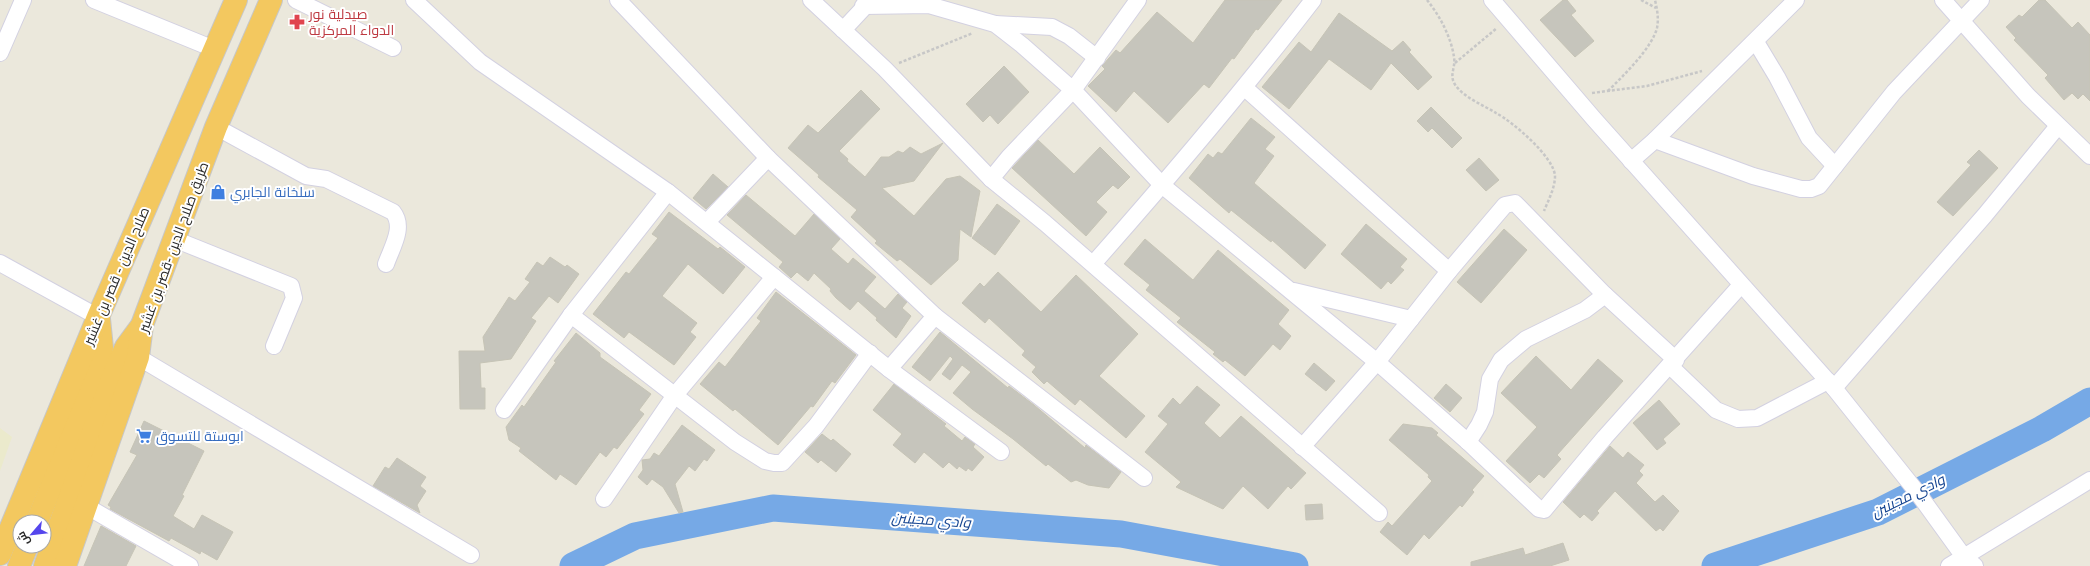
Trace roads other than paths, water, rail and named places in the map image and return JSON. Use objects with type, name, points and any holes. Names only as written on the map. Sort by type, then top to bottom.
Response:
[{"type":"highway","name":"صلاح الدين - قصر بن غشير","points":[[0,554],[98,318],[236,0]]},
{"type":"highway","name":"طريق صلاح الدين -قصر بن غشير","points":[[65,566],[138,357],[142,325],[216,127],[271,0]]},
{"type":"highway","points":[[40,514],[99,366],[102,348],[98,318]]},
{"type":"highway","points":[[46,566],[115,371],[126,347],[142,325]]},
{"type":"highway","points":[[19,566],[24,554]]},
{"type":"street","points":[[0,53],[23,0]]},
{"type":"street","points":[[94,0],[214,49]]},
{"type":"street","points":[[296,0],[393,48]]},
{"type":"street","points":[[414,0],[480,62],[668,192],[888,369],[1001,452]]},
{"type":"street","points":[[618,0],[768,158],[934,316],[1144,478]]},
{"type":"street","points":[[811,0],[885,69],[991,179],[1093,264],[1379,513]]},
{"type":"street","points":[[991,179],[1009,157],[1073,90],[1138,0]]},
{"type":"street","points":[[1093,264],[1163,186],[1245,88],[1313,0]]},
{"type":"street","points":[[1492,0],[1572,94],[1831,385],[1970,561]]},
{"type":"street","points":[[1631,161],[1655,140],[1756,42],[1796,0]]},
{"type":"street","points":[[1943,0],[2028,96],[2090,156]]},
{"type":"street","points":[[1655,140],[1753,176],[1801,189],[1811,189],[1819,186],[1904,81],[1981,0]]},
{"type":"street","points":[[843,30],[867,3],[929,5],[995,24],[1052,27],[1069,36],[1097,58]]},
{"type":"street","points":[[995,24],[1022,45],[1073,90],[1163,186],[1377,362],[1468,442],[1539,509],[1544,510],[1605,437],[1673,363],[1741,285]]},
{"type":"street","points":[[1756,42],[1777,77],[1809,138],[1835,166]]},
{"type":"street","points":[[1245,88],[1449,271]]},
{"type":"street","points":[[1302,447],[1377,362],[1449,271],[1504,205],[1515,204],[1673,363],[1716,410],[1738,419],[1757,418],[1831,385],[1985,215],[2058,126]]},
{"type":"street","points":[[216,127],[306,176],[326,179],[393,212],[398,218],[399,226],[386,264]]},
{"type":"street","points":[[707,222],[768,158]]},
{"type":"street","points":[[504,410],[571,315],[668,192]]},
{"type":"street","points":[[174,239],[291,286],[294,298],[274,346]]},
{"type":"street","points":[[0,263],[98,318]]},
{"type":"street","points":[[604,499],[675,396],[774,277]]},
{"type":"street","points":[[1290,290],[1411,319]]},
{"type":"street","points":[[1468,442],[1485,412],[1490,379],[1501,360],[1526,339],[1584,310],[1605,295]]},
{"type":"street","points":[[571,315],[735,442],[765,461],[774,463],[782,463],[816,426],[870,353]]},
{"type":"street","points":[[888,369],[934,316]]},
{"type":"street","points":[[138,357],[471,555]]},
{"type":"street","points":[[1949,566],[1970,561],[2090,480]]},
{"type":"street","points":[[86,506],[190,566]]},
{"type":"waterway","name":"وادي مجينين","points":[[1715,566],[1878,512],[2042,429],[2090,401]]},
{"type":"waterway","name":"وادي مجينين","points":[[573,566],[635,536],[773,508],[1121,534],[1295,566]]},
{"type":"place","name":"صيدلية نور الدواء المركزية","points":[[297,22]]},
{"type":"place","name":"سلخانة الجابري","points":[[218,192]]},
{"type":"place","name":"ابوستة للتسوق","points":[[144,436]]}]
